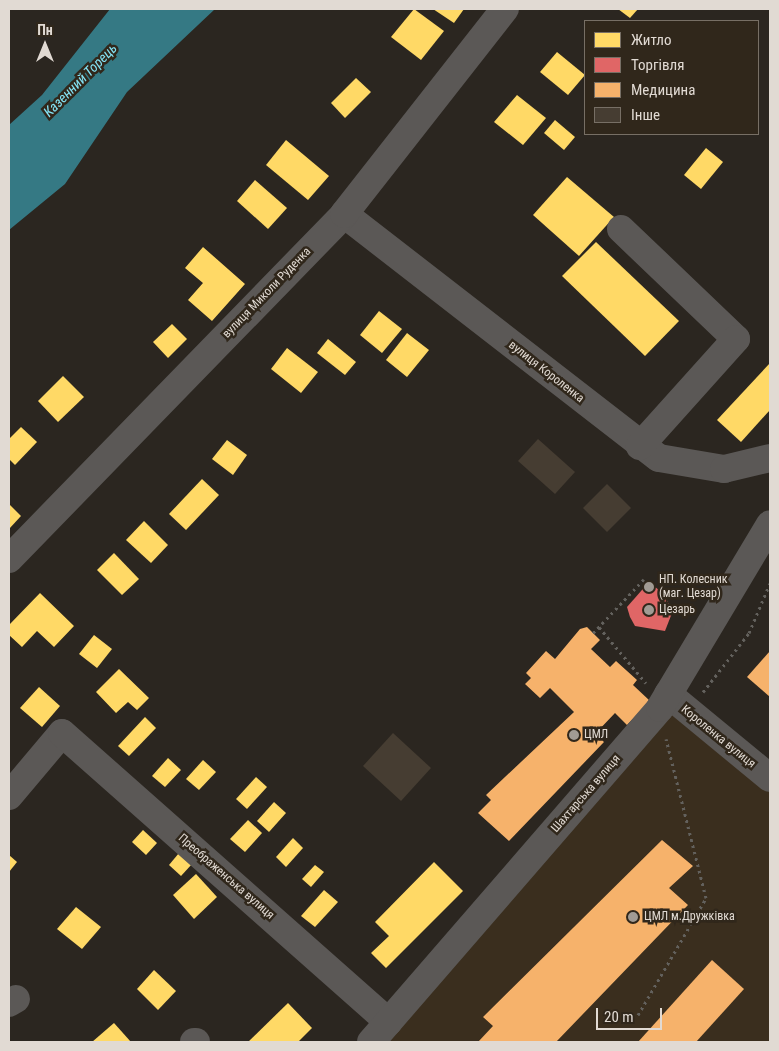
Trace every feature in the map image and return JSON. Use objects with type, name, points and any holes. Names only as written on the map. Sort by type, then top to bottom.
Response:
[{"type":"street","name":"вулиця Миколи Руденка","points":[[9,559],[344,214],[505,9]]},
{"type":"street","name":"вулиця Короленка","points":[[344,214],[640,446],[659,458],[724,469],[770,458]]},
{"type":"street","points":[[621,228],[736,339],[640,446]]},
{"type":"street","name":"Шахтарська вулиця","points":[[371,1042],[671,705],[770,524]]},
{"type":"street","name":"Короленка вулиця","points":[[671,705],[770,778]]},
{"type":"street","name":"Преображенська вулиця","points":[[9,796],[62,733],[389,1022]]},
{"type":"path","points":[[593,633],[644,579]]},
{"type":"path","points":[[638,1015],[706,898],[666,738],[671,705],[749,633],[770,583]]},
{"type":"path","points":[[599,627],[654,692],[671,705]]},
{"type":"path","points":[[666,738],[671,705]]},
{"type":"shaded area","name":"ЦМЛ м.Дружківка","points":[[673,711],[770,791],[770,1042],[387,1042]]},
{"type":"water","name":"Казенний Торець","points":[[110,9],[215,9],[127,92],[65,184],[9,230],[9,125],[42,95]]},
{"type":"building: Житло","points":[[414,9],[444,31],[421,60],[391,37]]},
{"type":"building: Житло","points":[[433,9],[464,9],[454,23]]},
{"type":"building: Житло","points":[[618,9],[638,9],[630,18]]},
{"type":"building: Житло","points":[[557,52],[584,76],[568,95],[540,72]]},
{"type":"building: Житло","points":[[356,78],[371,92],[345,118],[331,103]]},
{"type":"building: Житло","points":[[517,95],[546,118],[523,145],[494,122]]},
{"type":"building: Житло","points":[[555,120],[575,137],[564,150],[544,133]]},
{"type":"building: Житло","points":[[286,140],[329,176],[308,200],[266,165]]},
{"type":"building: Житло","points":[[706,148],[723,162],[701,189],[684,175]]},
{"type":"building: Житло","points":[[567,177],[614,217],[579,256],[533,215]]},
{"type":"building: Житло","points":[[255,180],[287,208],[268,229],[237,201]]},
{"type":"building: Житло","points":[[596,242],[679,321],[645,356],[562,276]]},
{"type":"building: Житло","points":[[203,247],[245,284],[212,321],[188,300],[203,283],[185,268]]},
{"type":"building: Житло","points":[[379,311],[402,329],[382,353],[360,335]]},
{"type":"building: Житло","points":[[172,324],[187,339],[168,358],[153,342]]},
{"type":"building: Житло","points":[[407,333],[429,350],[407,377],[386,360]]},
{"type":"building: Житло","points":[[328,339],[356,362],[345,375],[317,353]]},
{"type":"building: Житло","points":[[287,348],[318,372],[301,393],[271,369]]},
{"type":"building: Житло","points":[[770,363],[770,410],[741,442],[717,420]]},
{"type":"building: Житло","points":[[63,376],[84,397],[58,422],[38,401]]},
{"type":"building: Житло","points":[[21,427],[37,442],[15,465],[9,459],[9,439]]},
{"type":"building: Житло","points":[[227,440],[247,455],[233,475],[212,459]]},
{"type":"building: Житло","points":[[202,479],[219,495],[186,530],[169,514]]},
{"type":"building: Житло","points":[[9,504],[21,516],[9,529]]},
{"type":"building: Житло","points":[[144,521],[168,545],[151,563],[126,540]]},
{"type":"building: Житло","points":[[114,553],[139,579],[122,595],[97,570]]},
{"type":"building: Житло","points":[[40,593],[74,626],[54,647],[37,631],[22,647],[9,635],[9,625]]},
{"type":"building: Житло","points":[[94,635],[112,649],[97,668],[79,654]]},
{"type":"building: Житло","points":[[119,669],[149,698],[137,710],[128,702],[116,713],[96,692]]},
{"type":"building: Житло","points":[[39,687],[60,706],[42,727],[20,708]]},
{"type":"building: Житло","points":[[145,717],[156,728],[129,756],[118,746]]},
{"type":"building: Житло","points":[[168,758],[181,770],[165,787],[152,776]]},
{"type":"building: Житло","points":[[203,760],[216,772],[199,790],[186,779]]},
{"type":"building: Житло","points":[[256,777],[267,787],[247,809],[236,799]]},
{"type":"building: Житло","points":[[274,802],[286,813],[269,832],[257,821]]},
{"type":"building: Житло","points":[[248,820],[262,833],[245,852],[230,839]]},
{"type":"building: Житло","points":[[143,830],[157,843],[146,855],[132,842]]},
{"type":"building: Житло","points":[[293,838],[303,848],[286,867],[276,857]]},
{"type":"building: Житло","points":[[179,853],[192,864],[181,876],[169,865]]},
{"type":"building: Житло","points":[[9,855],[17,862],[9,872]]},
{"type":"building: Житло","points":[[434,862],[463,891],[386,968],[371,953],[389,936],[375,922]]},
{"type":"building: Житло","points":[[315,865],[324,872],[311,887],[302,879]]},
{"type":"building: Житло","points":[[196,874],[217,897],[194,919],[173,895]]},
{"type":"building: Житло","points":[[324,890],[338,902],[315,927],[301,916]]},
{"type":"building: Житло","points":[[76,907],[101,927],[82,949],[57,929]]},
{"type":"building: Житло","points":[[154,970],[176,991],[158,1010],[137,989]]},
{"type":"building: Житло","points":[[288,1003],[312,1028],[298,1042],[248,1042]]},
{"type":"building: Житло","points":[[114,1023],[131,1042],[92,1042]]},
{"type":"building: Торгівля","name":"Цезарь","points":[[649,582],[665,595],[672,613],[665,631],[635,626],[630,617],[627,607]]},
{"type":"building: Медицина","name":"ЦМЛ","points":[[587,627],[600,640],[591,649],[610,667],[616,661],[637,680],[633,685],[650,701],[627,725],[615,713],[595,734],[604,742],[509,841],[478,813],[491,800],[486,795],[574,712],[550,688],[540,698],[525,684],[531,678],[526,673],[546,651],[555,659],[580,629]]},
{"type":"building: Медицина","points":[[770,651],[770,697],[747,677]]},
{"type":"building: Медицина","points":[[662,840],[693,866],[669,888],[688,905],[556,1042],[478,1042],[493,1026],[483,1017]]},
{"type":"building: Медицина","points":[[712,960],[744,989],[696,1042],[638,1042]]},
{"type":"building: Інше","points":[[538,439],[575,472],[555,494],[518,461]]},
{"type":"building: Інше","points":[[607,484],[631,508],[607,532],[583,508]]},
{"type":"building: Інше","points":[[393,733],[431,768],[401,801],[363,766]]},
{"type":"place","name":"НП. Колесник (маг. Цезар)","points":[[649,587]]},
{"type":"place","name":"Цезарь","points":[[649,610]]},
{"type":"place","name":"ЦМЛ","points":[[574,735]]},
{"type":"place","name":"ЦМЛ м.Дружківка","points":[[633,917]]}]
